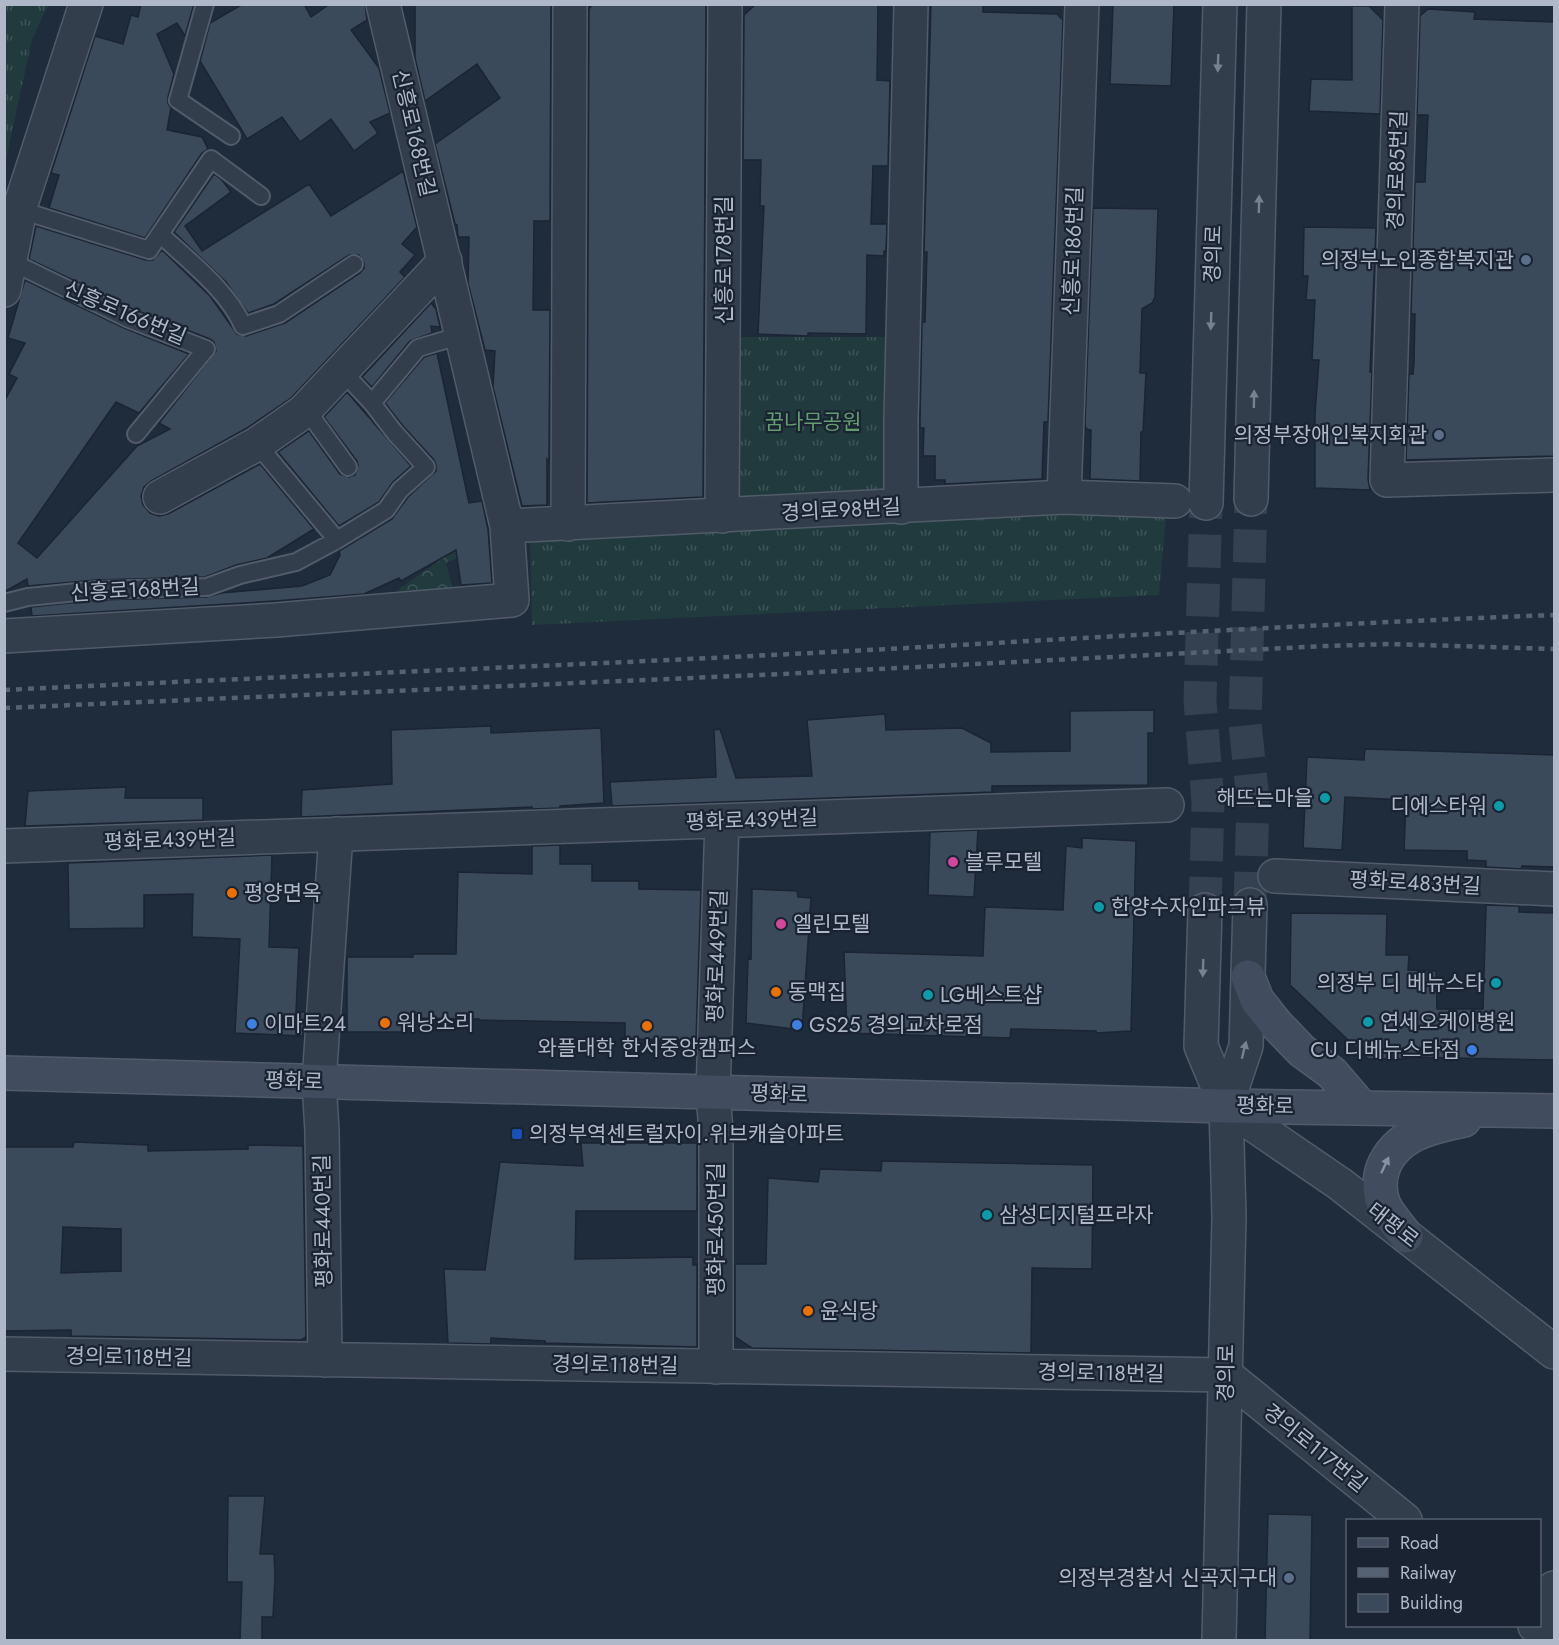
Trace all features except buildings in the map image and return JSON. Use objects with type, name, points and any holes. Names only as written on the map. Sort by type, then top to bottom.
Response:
[{"type":"main road","points":[[1248,976],[1257,1000],[1276,1024],[1302,1051],[1332,1073],[1362,1108]]},
{"type":"main road","name":"평화로","points":[[4,1074],[1226,1106],[1554,1111]]},
{"type":"main road","points":[[1406,1236],[1384,1205],[1380,1188],[1380,1175],[1392,1151],[1402,1142],[1433,1126],[1508,1110]]},
{"type":"street","name":"신흥로166번길","points":[[7,275],[20,210],[86,4]]},
{"type":"street","name":"신흥로168번길","points":[[4,636],[276,621],[512,600],[507,526],[383,4]]},
{"type":"street","points":[[568,524],[570,4]]},
{"type":"street","name":"신흥로178번길","points":[[722,516],[725,4]]},
{"type":"street","points":[[901,507],[911,4]]},
{"type":"street","name":"신흥로186번길","points":[[1064,497],[1083,4]]},
{"type":"street","name":"경의로","points":[[1191,502],[1220,4]]},
{"type":"street","name":"경의로","points":[[1251,500],[1264,4]]},
{"type":"street","name":"경의로85번길","points":[[1402,4],[1387,480],[1554,475]]},
{"type":"street","points":[[160,497],[257,444],[303,412],[445,261]]},
{"type":"street","name":"경의로98번길","points":[[507,526],[1064,497],[1191,502]]},
{"type":"street","name":"평화로439번길","points":[[4,846],[1167,805]]},
{"type":"street","name":"평화로449번길","points":[[713,1092],[722,821]]},
{"type":"street","points":[[319,1082],[336,834]]},
{"type":"street","name":"평화로483번길","points":[[1275,876],[1554,889]]},
{"type":"street","name":"경의로","points":[[1219,1641],[1229,1217],[1226,1106],[1246,1046],[1250,905]]},
{"type":"street","name":"경의로","points":[[1205,910],[1201,1047],[1226,1106]]},
{"type":"street","name":"평화로440번길","points":[[319,1082],[322,1131],[325,1360]]},
{"type":"street","name":"평화로450번길","points":[[713,1092],[716,1132],[716,1367]]},
{"type":"street","name":"태평로","points":[[1226,1106],[1340,1184],[1554,1352]]},
{"type":"street","name":"경의로118번길","points":[[4,1354],[1226,1376]]},
{"type":"street","name":"경의로117번길","points":[[1226,1376],[1403,1519]]},
{"type":"street","points":[[1541,1605],[1554,1588]]},
{"type":"street","points":[[1536,1627],[1554,1641]]},
{"type":"lane","points":[[208,6],[178,100],[231,136]]},
{"type":"lane","points":[[20,210],[149,250],[161,236],[211,159],[261,196]]},
{"type":"lane","points":[[161,236],[204,275],[238,314],[243,326],[279,314],[354,264]]},
{"type":"lane","name":"신흥로166번길","points":[[7,275],[206,349],[136,434]]},
{"type":"lane","points":[[342,371],[372,403],[418,348],[462,335]]},
{"type":"lane","name":"신흥로168번길","points":[[4,603],[28,597],[97,590],[207,587],[240,575],[296,562],[337,540],[386,510],[402,486],[426,467],[372,403]]},
{"type":"lane","points":[[303,412],[311,416],[348,467]]},
{"type":"lane","points":[[257,444],[337,540]]},
{"type":"green space","points":[[5,4],[48,5],[32,40],[5,164]]},
{"type":"green space","name":"꿈나무공원","points":[[734,337],[895,337],[894,496],[733,507]]},
{"type":"green space","points":[[1167,505],[1159,595],[532,625],[530,539]]},
{"type":"green space","points":[[432,536],[468,554],[446,563],[456,601],[403,607],[399,589],[440,560]]},
{"type":"tunnel","points":[[1250,905],[1253,799],[1245,724],[1251,499]]},
{"type":"tunnel","points":[[1205,910],[1208,802],[1200,701],[1206,503]]},
{"type":"railway","points":[[4,690],[694,659],[1318,625],[1554,615]]},
{"type":"railway","points":[[4,708],[782,674],[1325,646],[1389,644],[1554,649]]},
{"type":"place","name":"의정부노인종합복지관","points":[[1526,260]]},
{"type":"place","name":"의정부장애인복지회관","points":[[1439,435]]},
{"type":"place","name":"해뜨는마을","points":[[1325,798]]},
{"type":"place","name":"디에스타워","points":[[1499,806]]},
{"type":"place","name":"블루모텔","points":[[953,862]]},
{"type":"place","name":"평양면옥","points":[[232,893]]},
{"type":"place","name":"한양수자인파크뷰","points":[[1099,907]]},
{"type":"place","name":"엘린모텔","points":[[781,924]]},
{"type":"place","name":"의정부 디 베뉴스타","points":[[1496,983]]},
{"type":"place","name":"동맥집","points":[[776,992]]},
{"type":"place","name":"LG베스트샵","points":[[928,995]]},
{"type":"place","name":"연세오케이병원","points":[[1368,1022]]},
{"type":"place","name":"워낭소리","points":[[385,1023]]},
{"type":"place","name":"이마트24","points":[[252,1024]]},
{"type":"place","name":"GS25 경의교차로점","points":[[797,1025]]},
{"type":"place","name":"와플대학 한서중앙캠퍼스","points":[[647,1026]]},
{"type":"place","name":"CU 디베뉴스타점","points":[[1472,1050]]},
{"type":"place","name":"의정부역센트럴자이.위브캐슬아파트","points":[[517,1134]]},
{"type":"place","name":"삼성디지털프라자","points":[[987,1215]]},
{"type":"place","name":"윤식당","points":[[808,1311]]},
{"type":"place","name":"의정부경찰서 신곡지구대","points":[[1289,1578]]}]
